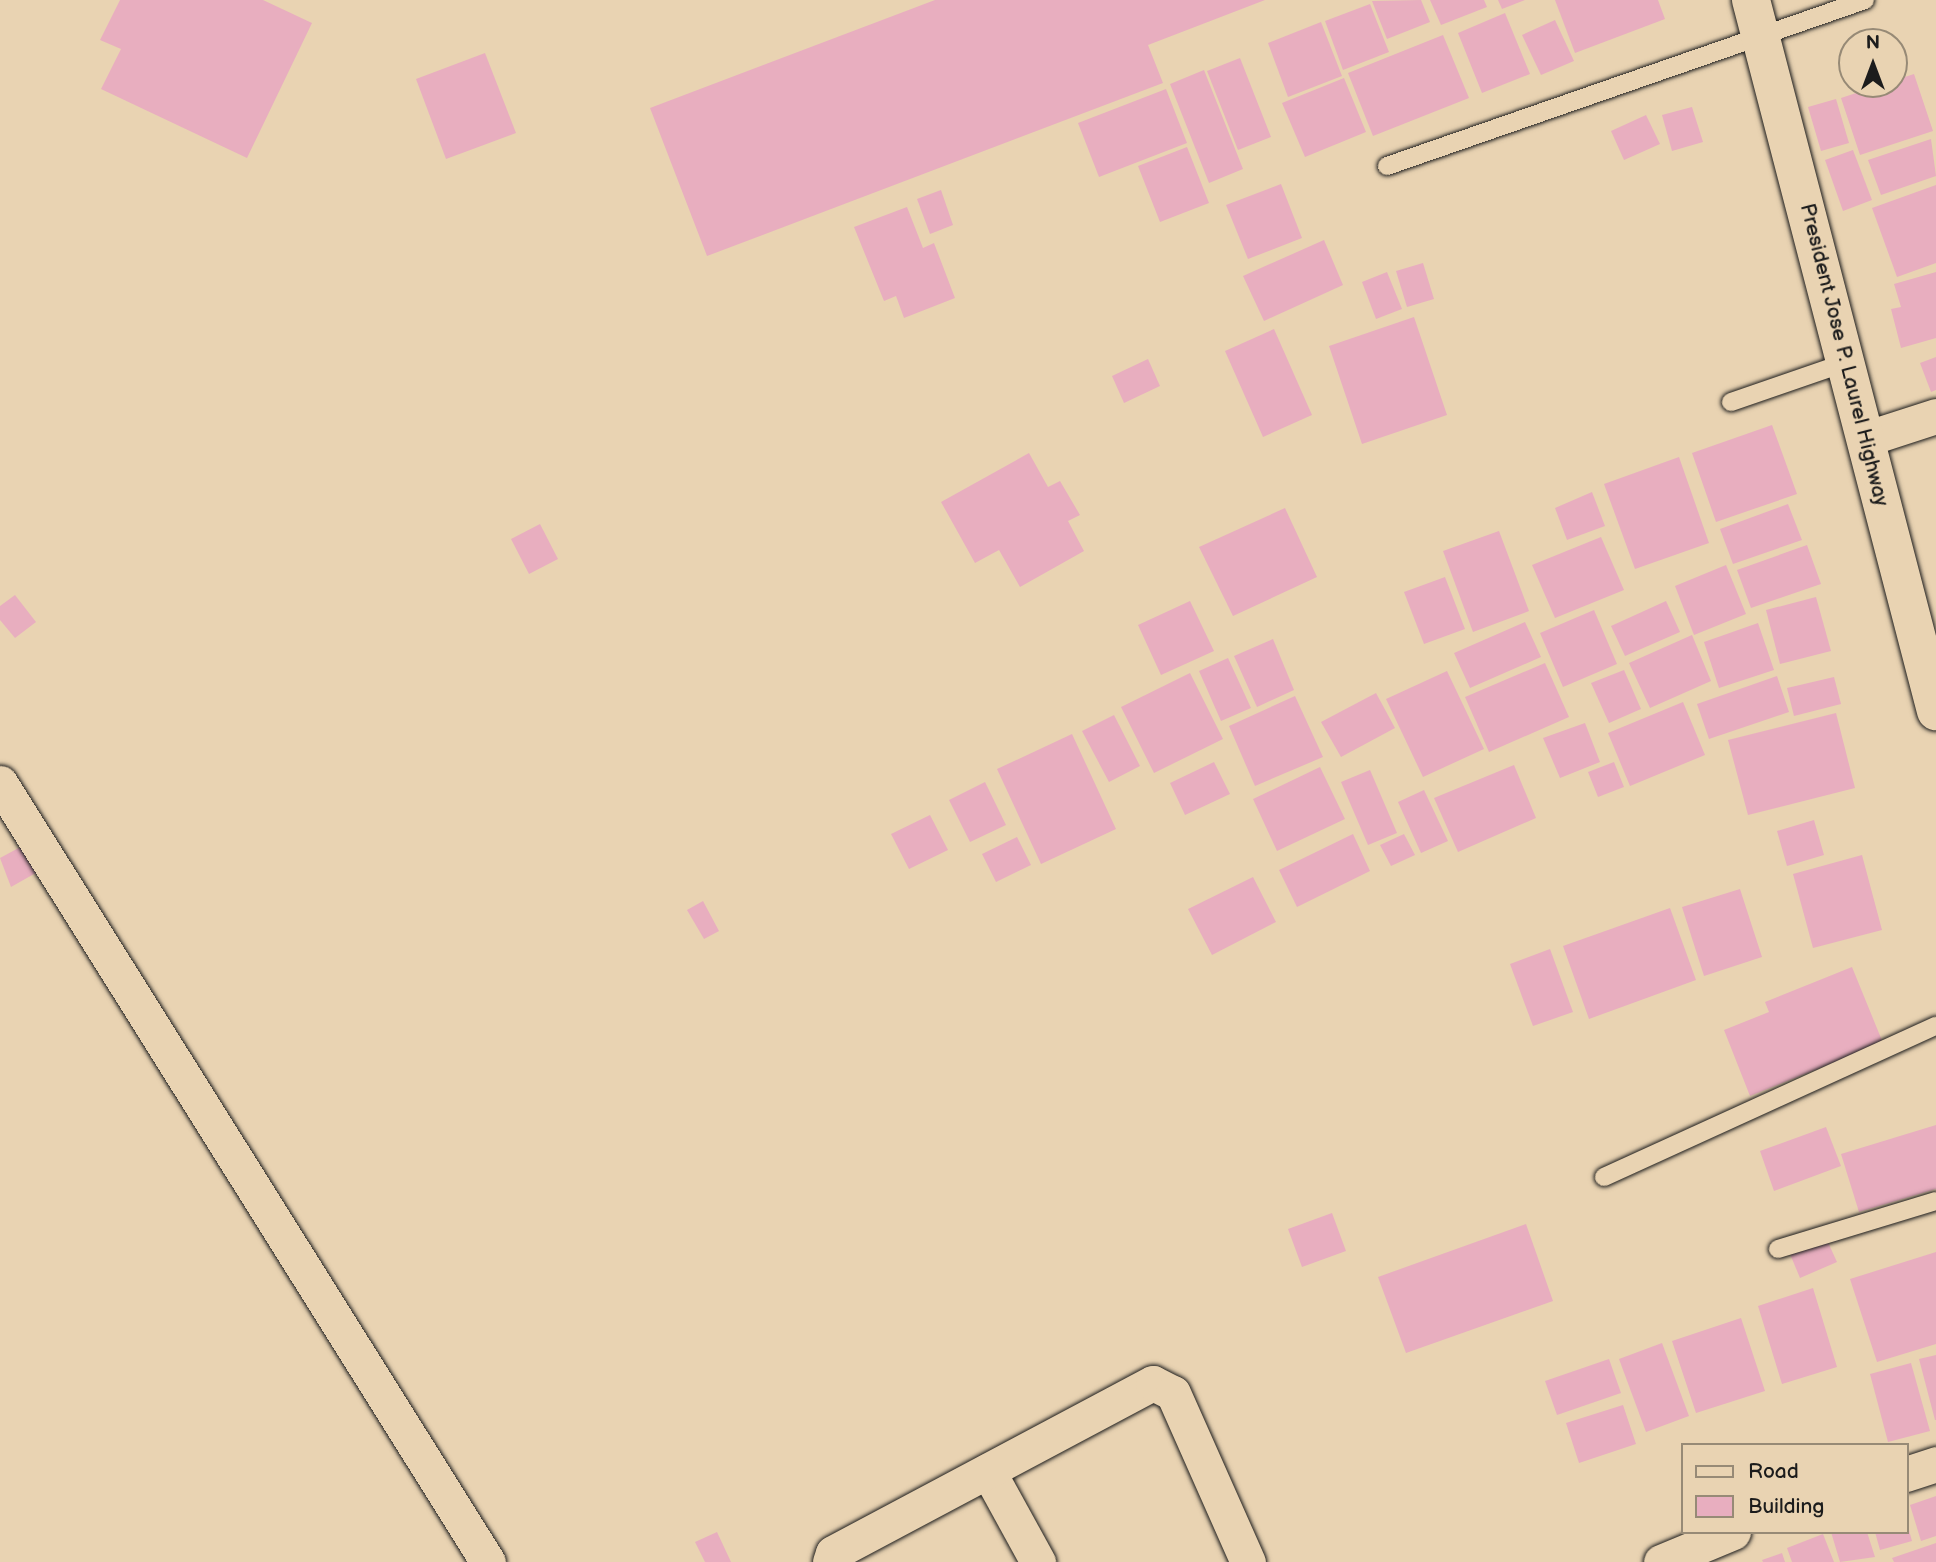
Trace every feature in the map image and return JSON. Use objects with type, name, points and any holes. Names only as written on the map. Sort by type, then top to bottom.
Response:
[{"type":"highway","name":"President Jose P. Laurel Highway","points":[[1751,0],[1936,711]]},
{"type":"street","points":[[1865,439],[1936,416]]},
{"type":"street","points":[[0,783],[488,1562]]},
{"type":"street","points":[[830,1562],[833,1553],[1153,1383],[1173,1393],[1248,1562]]},
{"type":"street","points":[[1908,1473],[1936,1464]]},
{"type":"street","points":[[988,1471],[1038,1562]]},
{"type":"street","points":[[1661,1562],[1728,1534]]},
{"type":"lane","points":[[1387,166],[1865,0]]},
{"type":"lane","points":[[1731,401],[1847,362]]},
{"type":"lane","points":[[1604,1177],[1936,1026]]},
{"type":"lane","points":[[1778,1249],[1936,1201]]},
{"type":"building","points":[[120,0],[263,0],[312,23],[247,158],[101,89],[121,49],[100,40]]},
{"type":"building","points":[[935,0],[1265,0],[1148,45],[1163,83],[707,256],[650,108]]},
{"type":"building","points":[[1421,0],[1430,22],[1387,39],[1372,1]]},
{"type":"building","points":[[1430,0],[1484,0],[1487,7],[1441,25]]},
{"type":"building","points":[[1498,0],[1525,0],[1502,9]]},
{"type":"building","points":[[1555,0],[1658,0],[1665,19],[1575,53]]},
{"type":"building","points":[[1370,4],[1389,52],[1343,70],[1325,21]]},
{"type":"building","points":[[1505,13],[1530,74],[1482,93],[1458,33]]},
{"type":"building","points":[[1555,20],[1574,61],[1541,75],[1522,35]]},
{"type":"building","points":[[1321,22],[1342,76],[1288,97],[1268,43]]},
{"type":"building","points":[[1443,35],[1469,98],[1373,136],[1348,73]]},
{"type":"building","points":[[485,53],[516,133],[446,159],[416,79]]},
{"type":"building","points":[[1240,58],[1271,137],[1238,150],[1207,71]]},
{"type":"building","points":[[1204,70],[1243,169],[1209,183],[1170,84]]},
{"type":"building","points":[[1914,74],[1933,131],[1860,155],[1841,98],[1908,98],[1908,76]]},
{"type":"building","points":[[1344,78],[1366,132],[1305,157],[1282,103]]},
{"type":"building","points":[[1166,89],[1187,143],[1099,177],[1078,123]]},
{"type":"building","points":[[1836,99],[1849,143],[1821,151],[1808,107]]},
{"type":"building","points":[[1692,107],[1703,142],[1672,151],[1662,115]]},
{"type":"building","points":[[1646,115],[1660,144],[1624,160],[1611,131]]},
{"type":"building","points":[[1931,139],[1936,176],[1881,195],[1868,160]]},
{"type":"building","points":[[1187,147],[1209,203],[1160,222],[1138,166]]},
{"type":"building","points":[[1853,150],[1872,200],[1843,211],[1825,160]]},
{"type":"building","points":[[1281,184],[1302,238],[1248,259],[1226,205]]},
{"type":"building","points":[[1936,185],[1936,263],[1897,277],[1872,208]]},
{"type":"building","points":[[941,190],[953,225],[930,234],[917,199]]},
{"type":"building","points":[[907,207],[923,248],[934,243],[955,298],[904,318],[896,296],[884,301],[854,227]]},
{"type":"building","points":[[1324,240],[1343,285],[1264,321],[1243,276]]},
{"type":"building","points":[[1423,263],[1434,299],[1407,307],[1396,271]]},
{"type":"building","points":[[1387,272],[1402,309],[1376,319],[1362,282]]},
{"type":"building","points":[[1936,272],[1936,338],[1901,348],[1891,309],[1901,307],[1894,284]]},
{"type":"building","points":[[1414,317],[1447,415],[1362,444],[1329,346]]},
{"type":"building","points":[[1274,329],[1312,415],[1263,437],[1225,351]]},
{"type":"building","points":[[1936,357],[1936,390],[1931,392],[1920,363]]},
{"type":"building","points":[[1148,359],[1160,386],[1124,403],[1112,376]]},
{"type":"building","points":[[1772,425],[1797,494],[1716,522],[1692,453]]},
{"type":"building","points":[[1029,453],[1048,487],[1060,481],[1080,515],[1068,521],[1084,551],[1020,587],[999,550],[975,563],[941,502]]},
{"type":"building","points":[[1679,457],[1709,543],[1635,569],[1604,484]]},
{"type":"building","points":[[1592,492],[1605,526],[1567,540],[1555,508]]},
{"type":"building","points":[[1788,504],[1802,540],[1733,564],[1720,529]]},
{"type":"building","points":[[1285,508],[1317,577],[1233,616],[1199,547]]},
{"type":"building","points":[[540,524],[558,559],[529,574],[511,539]]},
{"type":"building","points":[[1499,531],[1529,611],[1473,632],[1443,551]]},
{"type":"building","points":[[1601,537],[1624,590],[1555,618],[1532,565]]},
{"type":"building","points":[[1807,545],[1821,584],[1751,608],[1737,570]]},
{"type":"building","points":[[1726,565],[1746,614],[1694,635],[1675,586]]},
{"type":"building","points":[[1445,577],[1465,629],[1424,644],[1404,592]]},
{"type":"building","points":[[15,595],[36,622],[15,638],[0,620],[0,606]]},
{"type":"building","points":[[1816,597],[1831,651],[1780,664],[1766,610]]},
{"type":"building","points":[[1190,601],[1214,651],[1161,675],[1138,625]]},
{"type":"building","points":[[1666,601],[1680,632],[1625,656],[1611,626]]},
{"type":"building","points":[[1594,610],[1617,664],[1563,687],[1540,633]]},
{"type":"building","points":[[1525,622],[1541,657],[1470,688],[1454,653]]},
{"type":"building","points":[[1758,623],[1774,670],[1719,688],[1704,642]]},
{"type":"building","points":[[1692,635],[1711,681],[1650,708],[1629,663]]},
{"type":"building","points":[[1273,639],[1294,690],[1257,707],[1234,656]]},
{"type":"building","points":[[1228,658],[1251,708],[1221,721],[1199,671]]},
{"type":"building","points":[[1545,663],[1569,717],[1489,752],[1465,697]]},
{"type":"building","points":[[1624,670],[1641,709],[1609,723],[1591,683]]},
{"type":"building","points":[[1447,671],[1484,749],[1423,777],[1386,699]]},
{"type":"building","points":[[1190,673],[1223,739],[1154,773],[1121,707]]},
{"type":"building","points":[[1777,676],[1789,712],[1709,739],[1697,704]]},
{"type":"building","points":[[1834,677],[1841,704],[1794,716],[1787,688]]},
{"type":"building","points":[[1376,693],[1395,728],[1341,757],[1321,722]]},
{"type":"building","points":[[1295,696],[1323,757],[1255,786],[1229,726]]},
{"type":"building","points":[[1683,702],[1705,755],[1630,786],[1608,733]]},
{"type":"building","points":[[1836,713],[1855,788],[1748,815],[1728,740]]},
{"type":"building","points":[[1114,715],[1140,766],[1109,782],[1082,731]]},
{"type":"building","points":[[1585,723],[1600,762],[1560,778],[1543,738]]},
{"type":"building","points":[[1072,734],[1116,829],[1041,864],[997,769]]},
{"type":"building","points":[[1214,762],[1230,794],[1185,815],[1170,783]]},
{"type":"building","points":[[1614,762],[1624,787],[1598,797],[1588,772]]},
{"type":"building","points":[[1514,765],[1536,818],[1458,852],[1434,798]]},
{"type":"building","points":[[1320,767],[1345,819],[1277,851],[1253,799]]},
{"type":"building","points":[[1370,770],[1397,833],[1368,845],[1341,782]]},
{"type":"building","points":[[985,782],[1006,825],[970,842],[949,800]]},
{"type":"building","points":[[1424,790],[1448,841],[1421,853],[1398,802]]},
{"type":"building","points":[[930,815],[948,850],[909,869],[891,834]]},
{"type":"building","points":[[1814,820],[1824,855],[1787,866],[1777,831]]},
{"type":"building","points":[[1353,834],[1370,871],[1297,907],[1279,870]]},
{"type":"building","points":[[1404,834],[1415,855],[1391,866],[1380,845]]},
{"type":"building","points":[[1017,837],[1031,865],[996,882],[982,854]]},
{"type":"building","points":[[26,844],[41,870],[11,887],[0,858]]},
{"type":"building","points":[[1862,855],[1882,930],[1813,948],[1793,874]]},
{"type":"building","points":[[1253,877],[1276,922],[1212,955],[1188,909]]},
{"type":"building","points":[[1740,889],[1762,957],[1704,976],[1682,907]]},
{"type":"building","points":[[703,901],[719,931],[704,939],[687,910]]},
{"type":"building","points":[[1670,908],[1696,980],[1589,1019],[1563,946]]},
{"type":"building","points":[[1550,949],[1573,1012],[1533,1026],[1510,964]]},
{"type":"building","points":[[1852,967],[1883,1043],[1750,1096],[1724,1030],[1769,1012],[1765,1002]]},
{"type":"building","points":[[1936,1125],[1936,1189],[1859,1212],[1841,1154]]},
{"type":"building","points":[[1826,1127],[1841,1166],[1774,1191],[1760,1151]]},
{"type":"building","points":[[1332,1213],[1346,1251],[1302,1267],[1288,1229]]},
{"type":"building","points":[[1526,1224],[1553,1301],[1406,1353],[1378,1277]]},
{"type":"building","points":[[1826,1238],[1837,1262],[1800,1278],[1790,1254]]},
{"type":"building","points":[[1936,1252],[1936,1344],[1877,1362],[1850,1279]]},
{"type":"building","points":[[1813,1288],[1837,1367],[1782,1384],[1758,1306]]},
{"type":"building","points":[[1741,1318],[1765,1391],[1696,1413],[1672,1341]]},
{"type":"building","points":[[1662,1343],[1689,1416],[1646,1432],[1619,1359]]},
{"type":"building","points":[[1936,1355],[1936,1420],[1935,1420],[1919,1359]]},
{"type":"building","points":[[1609,1359],[1621,1393],[1557,1415],[1545,1381]]},
{"type":"building","points":[[1911,1363],[1930,1431],[1888,1442],[1870,1374]]},
{"type":"building","points":[[1623,1405],[1636,1444],[1579,1463],[1566,1423]]},
{"type":"building","points":[[1936,1496],[1936,1536],[1921,1541],[1910,1505]]},
{"type":"building","points":[[1908,1527],[1912,1541],[1880,1550],[1876,1534],[1908,1534]]},
{"type":"building","points":[[717,1532],[731,1562],[705,1562],[695,1542]]},
{"type":"building","points":[[1823,1534],[1834,1562],[1792,1562],[1787,1548]]},
{"type":"building","points":[[1832,1534],[1868,1534],[1875,1557],[1840,1562]]},
{"type":"building","points":[[1936,1543],[1936,1562],[1894,1562],[1892,1558]]},
{"type":"building","points":[[1782,1553],[1785,1562],[1762,1560]]}]
